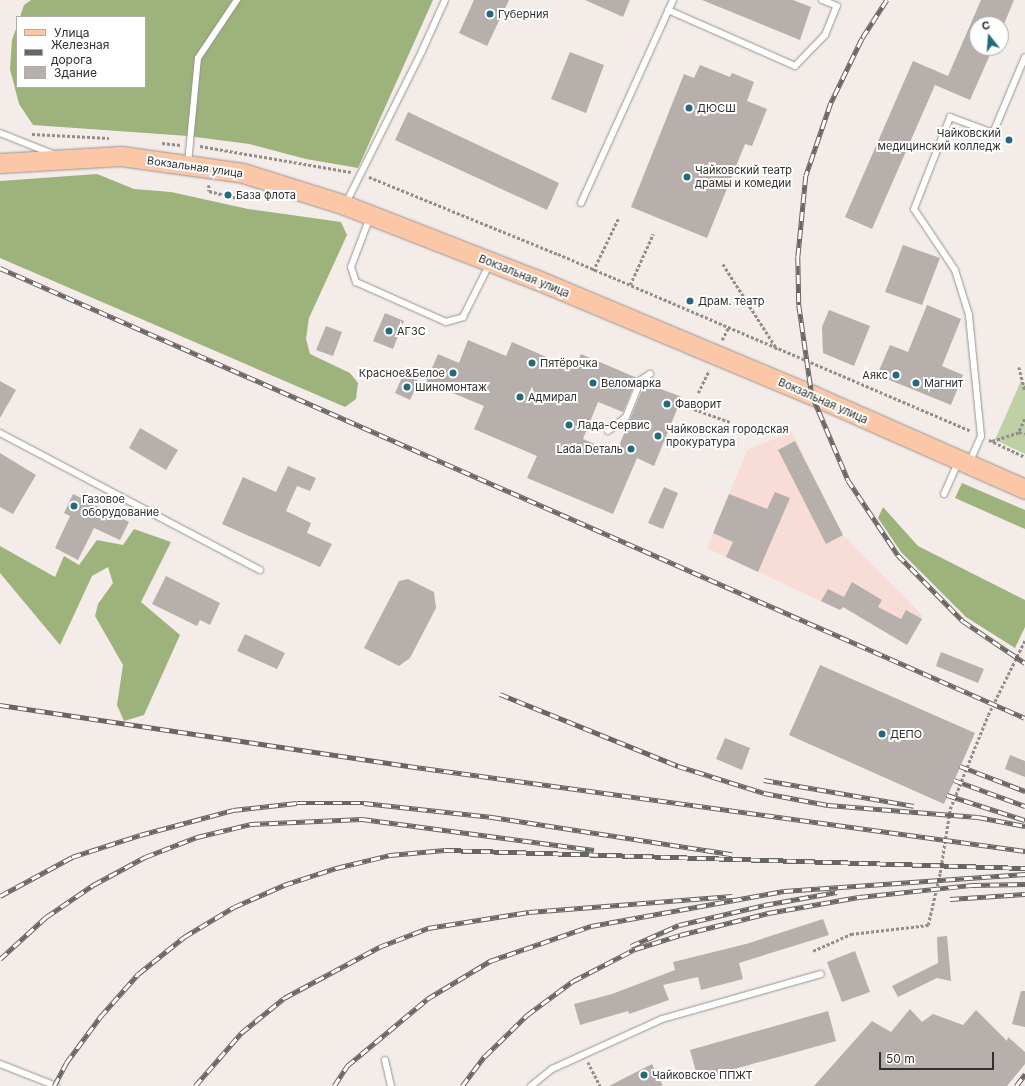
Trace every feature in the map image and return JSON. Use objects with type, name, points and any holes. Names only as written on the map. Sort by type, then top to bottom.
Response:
[{"type":"main road","name":"Вокзальная улица","points":[[0,164],[63,158],[121,156],[243,173],[345,204],[491,262],[812,395],[963,463],[1025,489]]},
{"type":"lane","points":[[188,165],[198,58],[237,0]]},
{"type":"lane","points":[[345,204],[422,51],[445,0]]},
{"type":"lane","points":[[581,203],[673,0]]},
{"type":"lane","points":[[668,10],[795,66],[825,35],[837,6],[822,0]]},
{"type":"lane","points":[[944,494],[981,436],[969,315],[955,270],[914,208],[950,117],[993,134],[1025,57]]},
{"type":"lane","points":[[0,133],[63,158]]},
{"type":"lane","points":[[371,214],[352,267],[356,282],[446,322],[464,317],[491,262]]},
{"type":"lane","points":[[608,431],[626,417],[641,380],[650,374]]},
{"type":"lane","points":[[0,433],[260,570]]},
{"type":"lane","points":[[531,1086],[552,1069],[662,1019],[821,974]]},
{"type":"lane","points":[[384,1060],[391,1086]]},
{"type":"lane","points":[[0,1064],[56,1086]]},
{"type":"path","points":[[593,271],[618,219]]},
{"type":"path","points":[[630,285],[653,234]]},
{"type":"path","points":[[723,264],[777,349]]},
{"type":"path","points":[[1019,367],[1025,390]]},
{"type":"path","points":[[680,404],[730,422]]},
{"type":"path","points":[[1019,432],[1025,419]]},
{"type":"path","points":[[992,441],[1019,432],[1025,434]]},
{"type":"path","points":[[665,439],[678,445]]},
{"type":"path","points":[[813,951],[851,934],[928,925],[940,872],[950,809],[988,715],[1025,640]]},
{"type":"path","points":[[585,1054],[600,1086]]},
{"type":"shaded area","points":[[792,432],[843,535],[923,616],[907,645],[843,607],[840,610],[707,548],[747,450]]},
{"type":"green space","points":[[31,0],[433,0],[358,168],[306,159],[249,144],[188,136],[33,125],[19,104],[10,69],[12,40],[16,29],[16,88],[146,88],[146,16],[20,16],[24,5]]},
{"type":"green space","points":[[97,174],[134,189],[171,192],[248,209],[341,222],[347,235],[309,318],[306,339],[310,354],[350,373],[358,383],[356,399],[345,407],[0,258],[0,181]]},
{"type":"green space","points":[[1021,381],[1025,383],[1025,454],[995,440]]},
{"type":"green space","points":[[962,483],[1025,510],[1025,529],[955,498]]},
{"type":"green space","points":[[883,507],[918,546],[1025,600],[1025,627],[1015,648],[966,617],[901,552],[878,518]]},
{"type":"green space","points":[[134,529],[171,542],[141,602],[180,635],[144,715],[124,721],[117,705],[123,665],[95,616],[98,604],[113,583],[108,567],[92,576],[60,645],[0,573],[0,546],[55,577],[64,556],[79,565],[97,540],[123,545]]},
{"type":"building","points":[[474,0],[509,0],[487,46],[459,33]]},
{"type":"building","points":[[585,0],[630,0],[623,17]]},
{"type":"building","points":[[702,0],[793,0],[811,7],[800,40]]},
{"type":"building","points":[[981,0],[1014,0],[1007,16],[974,16]]},
{"type":"building","points":[[969,28],[969,56],[989,56],[970,100],[935,85],[872,229],[845,217],[913,61],[948,76]]},
{"type":"building","points":[[570,52],[604,65],[586,113],[551,99]]},
{"type":"building","name":"Чайковский театр драмы и комедии","points":[[700,65],[730,77],[732,73],[754,82],[747,101],[767,109],[752,146],[745,144],[707,238],[631,207],[684,74],[694,78]]},
{"type":"building","points":[[408,112],[559,183],[547,210],[395,140]]},
{"type":"building","points":[[903,245],[940,258],[922,305],[885,292]]},
{"type":"building","points":[[927,305],[961,319],[942,366],[963,375],[951,405],[877,375],[890,345],[908,352]]},
{"type":"building","points":[[829,310],[870,326],[854,366],[823,353],[822,327]]},
{"type":"building","name":"АГЗС","points":[[385,313],[404,321],[393,349],[373,341]]},
{"type":"building","points":[[326,326],[342,332],[333,356],[316,350]]},
{"type":"building","points":[[468,340],[506,356],[512,342],[574,369],[581,354],[637,378],[623,412],[598,402],[583,439],[616,453],[645,383],[682,397],[654,466],[637,458],[613,514],[527,478],[537,456],[474,429],[484,406],[426,382],[438,354],[459,363]]},
{"type":"building","name":"Шиномонтаж","points":[[403,375],[419,381],[410,400],[395,393]]},
{"type":"building","points":[[0,381],[16,390],[0,418]]},
{"type":"building","points":[[140,428],[178,450],[166,470],[129,448]]},
{"type":"building","points":[[795,441],[843,535],[826,544],[778,450]]},
{"type":"building","points":[[0,453],[36,475],[13,514],[0,507]]},
{"type":"building","points":[[288,466],[316,478],[310,491],[297,486],[286,511],[311,523],[307,533],[332,544],[320,567],[222,524],[243,477],[276,492]]},
{"type":"building","points":[[664,487],[678,493],[663,529],[648,523]]},
{"type":"building","points":[[775,492],[790,498],[758,572],[726,557],[733,542],[713,533],[729,494],[767,509]]},
{"type":"building","points":[[73,494],[129,522],[120,540],[94,528],[78,560],[55,548],[70,516],[64,513]]},
{"type":"building","points":[[166,576],[220,603],[210,625],[200,620],[197,626],[152,604]]},
{"type":"building","points":[[408,579],[434,592],[436,608],[410,658],[399,666],[364,648],[399,581]]},
{"type":"building","points":[[852,582],[882,600],[878,607],[901,619],[906,610],[922,619],[907,645],[843,607],[840,610],[821,601],[828,589],[844,597]]},
{"type":"building","points":[[245,634],[285,653],[277,669],[237,651]]},
{"type":"building","points":[[941,652],[984,669],[978,683],[936,666]]},
{"type":"building","name":"ДЕПО","points":[[820,665],[975,733],[944,804],[789,735]]},
{"type":"building","points":[[725,738],[750,748],[742,770],[716,759]]},
{"type":"building","points":[[1010,755],[1025,761],[1025,777],[1005,769]]},
{"type":"building","points":[[823,919],[829,935],[739,963],[743,979],[701,990],[698,977],[663,985],[669,1000],[629,1014],[628,1011],[580,1025],[574,1004],[612,994],[675,970],[673,962],[746,944]]},
{"type":"building","points":[[947,936],[951,981],[937,978],[898,997],[892,986],[938,963],[937,937]]},
{"type":"building","points":[[855,951],[870,992],[842,1002],[827,962]]},
{"type":"building","points":[[1021,991],[1025,991],[1025,1027],[1012,1024]]},
{"type":"building","points":[[910,1009],[922,1022],[933,1014],[963,1025],[976,1010],[1007,1041],[1008,1037],[1025,1052],[1025,1064],[1007,1086],[814,1086],[872,1021],[891,1032]]},
{"type":"building","points":[[828,1011],[836,1041],[698,1079],[690,1050]]},
{"type":"building","name":"Чайковское ППЖТ","points":[[652,1064],[663,1086],[609,1086]]},
{"type":"railway","points":[[887,0],[862,39],[831,103],[806,176],[798,257],[799,305],[812,395],[848,480],[898,555],[963,621],[1025,663]]},
{"type":"railway","points":[[0,268],[1025,718]]},
{"type":"railway","points":[[500,694],[678,766],[764,793],[828,805],[978,817],[1025,826]]},
{"type":"railway","points":[[0,705],[408,766],[1025,851]]},
{"type":"railway","points":[[960,766],[1025,791]]},
{"type":"railway","points":[[764,780],[914,806]]},
{"type":"railway","points":[[954,780],[1025,806]]},
{"type":"railway","points":[[947,795],[1025,820]]},
{"type":"railway","points":[[0,896],[72,857],[140,835],[233,810],[297,803],[364,803],[492,817],[732,854]]},
{"type":"railway","points":[[0,959],[46,917],[93,885],[145,857],[197,837],[251,824],[362,819],[594,850]]},
{"type":"railway","points":[[54,1086],[66,1063],[100,1017],[138,974],[184,937],[234,907],[284,885],[336,868],[390,855],[445,850],[1025,868]]},
{"type":"railway","points":[[334,1086],[347,1066],[427,999],[490,961],[591,926],[784,891],[1025,874]]},
{"type":"railway","points":[[462,1086],[485,1056],[527,1015],[573,981],[635,949],[680,935],[768,913],[859,897],[972,885],[1025,884]]},
{"type":"railway","points":[[631,946],[679,925],[764,905],[837,892]]},
{"type":"railway","points":[[950,899],[1025,894]]},
{"type":"railway","points":[[195,1086],[241,1033],[284,998],[379,947],[428,928],[529,912],[732,896]]},
{"type":"railway","points":[[1016,1086],[1025,1074]]},
{"type":"place","name":"Губерния","points":[[490,14]]},
{"type":"place","name":"ДЮСШ","points":[[689,108]]},
{"type":"place","name":"Чайковский медицинский колледж","points":[[1009,140]]},
{"type":"place","name":"Чайковский театр драмы и комедии","points":[[687,177]]},
{"type":"place","name":"База флота","points":[[228,195]]},
{"type":"place","name":"Драм. театр","points":[[690,301]]},
{"type":"place","name":"АГЗС","points":[[389,331]]},
{"type":"place","name":"Пятёрочка","points":[[532,363]]},
{"type":"place","name":"Красное&Белое","points":[[453,373]]},
{"type":"place","name":"Аякс","points":[[896,375]]},
{"type":"place","name":"Веломарка","points":[[593,383]]},
{"type":"place","name":"Магнит","points":[[916,383]]},
{"type":"place","name":"Шиномонтаж","points":[[407,387]]},
{"type":"place","name":"Адмирал","points":[[520,397]]},
{"type":"place","name":"Фаворит","points":[[667,404]]},
{"type":"place","name":"Лада-Сервис","points":[[569,425]]},
{"type":"place","name":"Чайковская городская прокуратура","points":[[658,436]]},
{"type":"place","name":"Lada Dеталь","points":[[631,449]]},
{"type":"place","name":"Газовое оборудование","points":[[74,506]]},
{"type":"place","name":"ДЕПО","points":[[882,734]]},
{"type":"place","name":"Чайковское ППЖТ","points":[[644,1075]]}]
